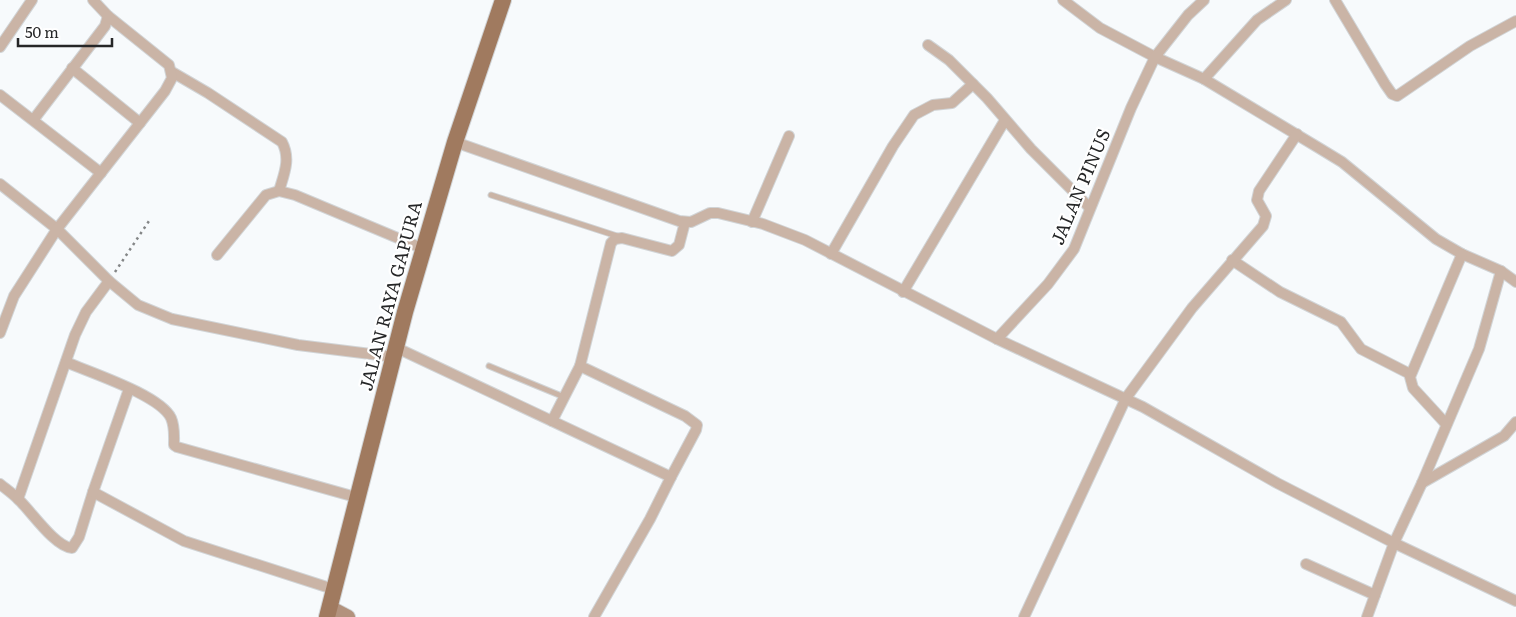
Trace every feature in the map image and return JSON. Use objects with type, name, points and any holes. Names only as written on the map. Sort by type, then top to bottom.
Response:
[{"type":"main road","name":"JALAN RAYA GAPURA","points":[[328,612],[359,498],[405,312],[455,142],[503,0]]},
{"type":"main road","points":[[328,612],[348,617]]},
{"type":"street","points":[[0,47],[32,0]]},
{"type":"street","points":[[0,333],[14,296],[57,229],[170,85],[172,72],[169,65],[108,16],[93,0]]},
{"type":"street","points":[[1063,0],[1100,28],[1155,57],[1204,79],[1342,162],[1411,220],[1462,254],[1501,272],[1516,282]]},
{"type":"street","name":"JALAN PINUS","points":[[997,339],[1066,262],[1074,249],[1131,108],[1155,57],[1188,15],[1204,0]]},
{"type":"street","points":[[1204,79],[1257,20],[1286,0]]},
{"type":"street","points":[[1335,0],[1392,94],[1398,96],[1470,46],[1516,21]]},
{"type":"street","points":[[34,120],[105,26],[108,16]]},
{"type":"street","points":[[928,45],[949,60],[973,84],[1090,208]]},
{"type":"street","points":[[72,68],[140,123]]},
{"type":"street","points":[[172,72],[217,98],[282,142],[287,151],[287,162],[279,191]]},
{"type":"street","points":[[831,254],[893,146],[914,116],[933,105],[952,103],[973,84]]},
{"type":"street","points":[[0,95],[34,120],[62,145],[101,173]]},
{"type":"street","points":[[903,292],[1005,120]]},
{"type":"street","points":[[1024,617],[1126,398],[1192,308],[1265,222],[1266,216],[1257,200],[1259,191],[1297,134]]},
{"type":"street","points":[[752,222],[789,136]]},
{"type":"street","points":[[455,142],[685,222],[690,222],[710,213],[718,213],[783,231],[997,339],[1126,398],[1277,483],[1394,543],[1516,602]]},
{"type":"street","points":[[0,184],[57,229],[109,281],[138,305],[172,319],[298,345],[396,352],[552,421],[671,477]]},
{"type":"street","points":[[217,255],[266,196],[279,191],[295,195],[424,249]]},
{"type":"street","points":[[552,421],[580,366],[611,243],[615,239],[622,238],[672,251],[679,245],[685,222]]},
{"type":"street","points":[[1446,424],[1413,388],[1410,374],[1462,254]]},
{"type":"street","points":[[1232,260],[1280,292],[1341,322],[1361,349],[1410,374]]},
{"type":"street","points":[[1366,617],[1394,543],[1422,483],[1478,349],[1501,272]]},
{"type":"street","points":[[18,499],[66,362],[86,312],[109,281]]},
{"type":"street","points":[[66,362],[158,403],[166,410],[174,426],[174,443],[177,447],[359,498]]},
{"type":"street","points":[[580,366],[685,416],[697,426],[650,518],[594,617]]},
{"type":"street","points":[[0,484],[18,499],[58,542],[72,548],[79,537],[129,389]]},
{"type":"street","points":[[1422,483],[1504,436],[1516,422]]},
{"type":"street","points":[[93,492],[184,541],[333,589]]},
{"type":"street","points":[[1306,564],[1375,595]]},
{"type":"lane","points":[[491,195],[622,238]]},
{"type":"lane","points":[[489,366],[564,397]]},
{"type":"path","points":[[109,281],[151,218]]}]
